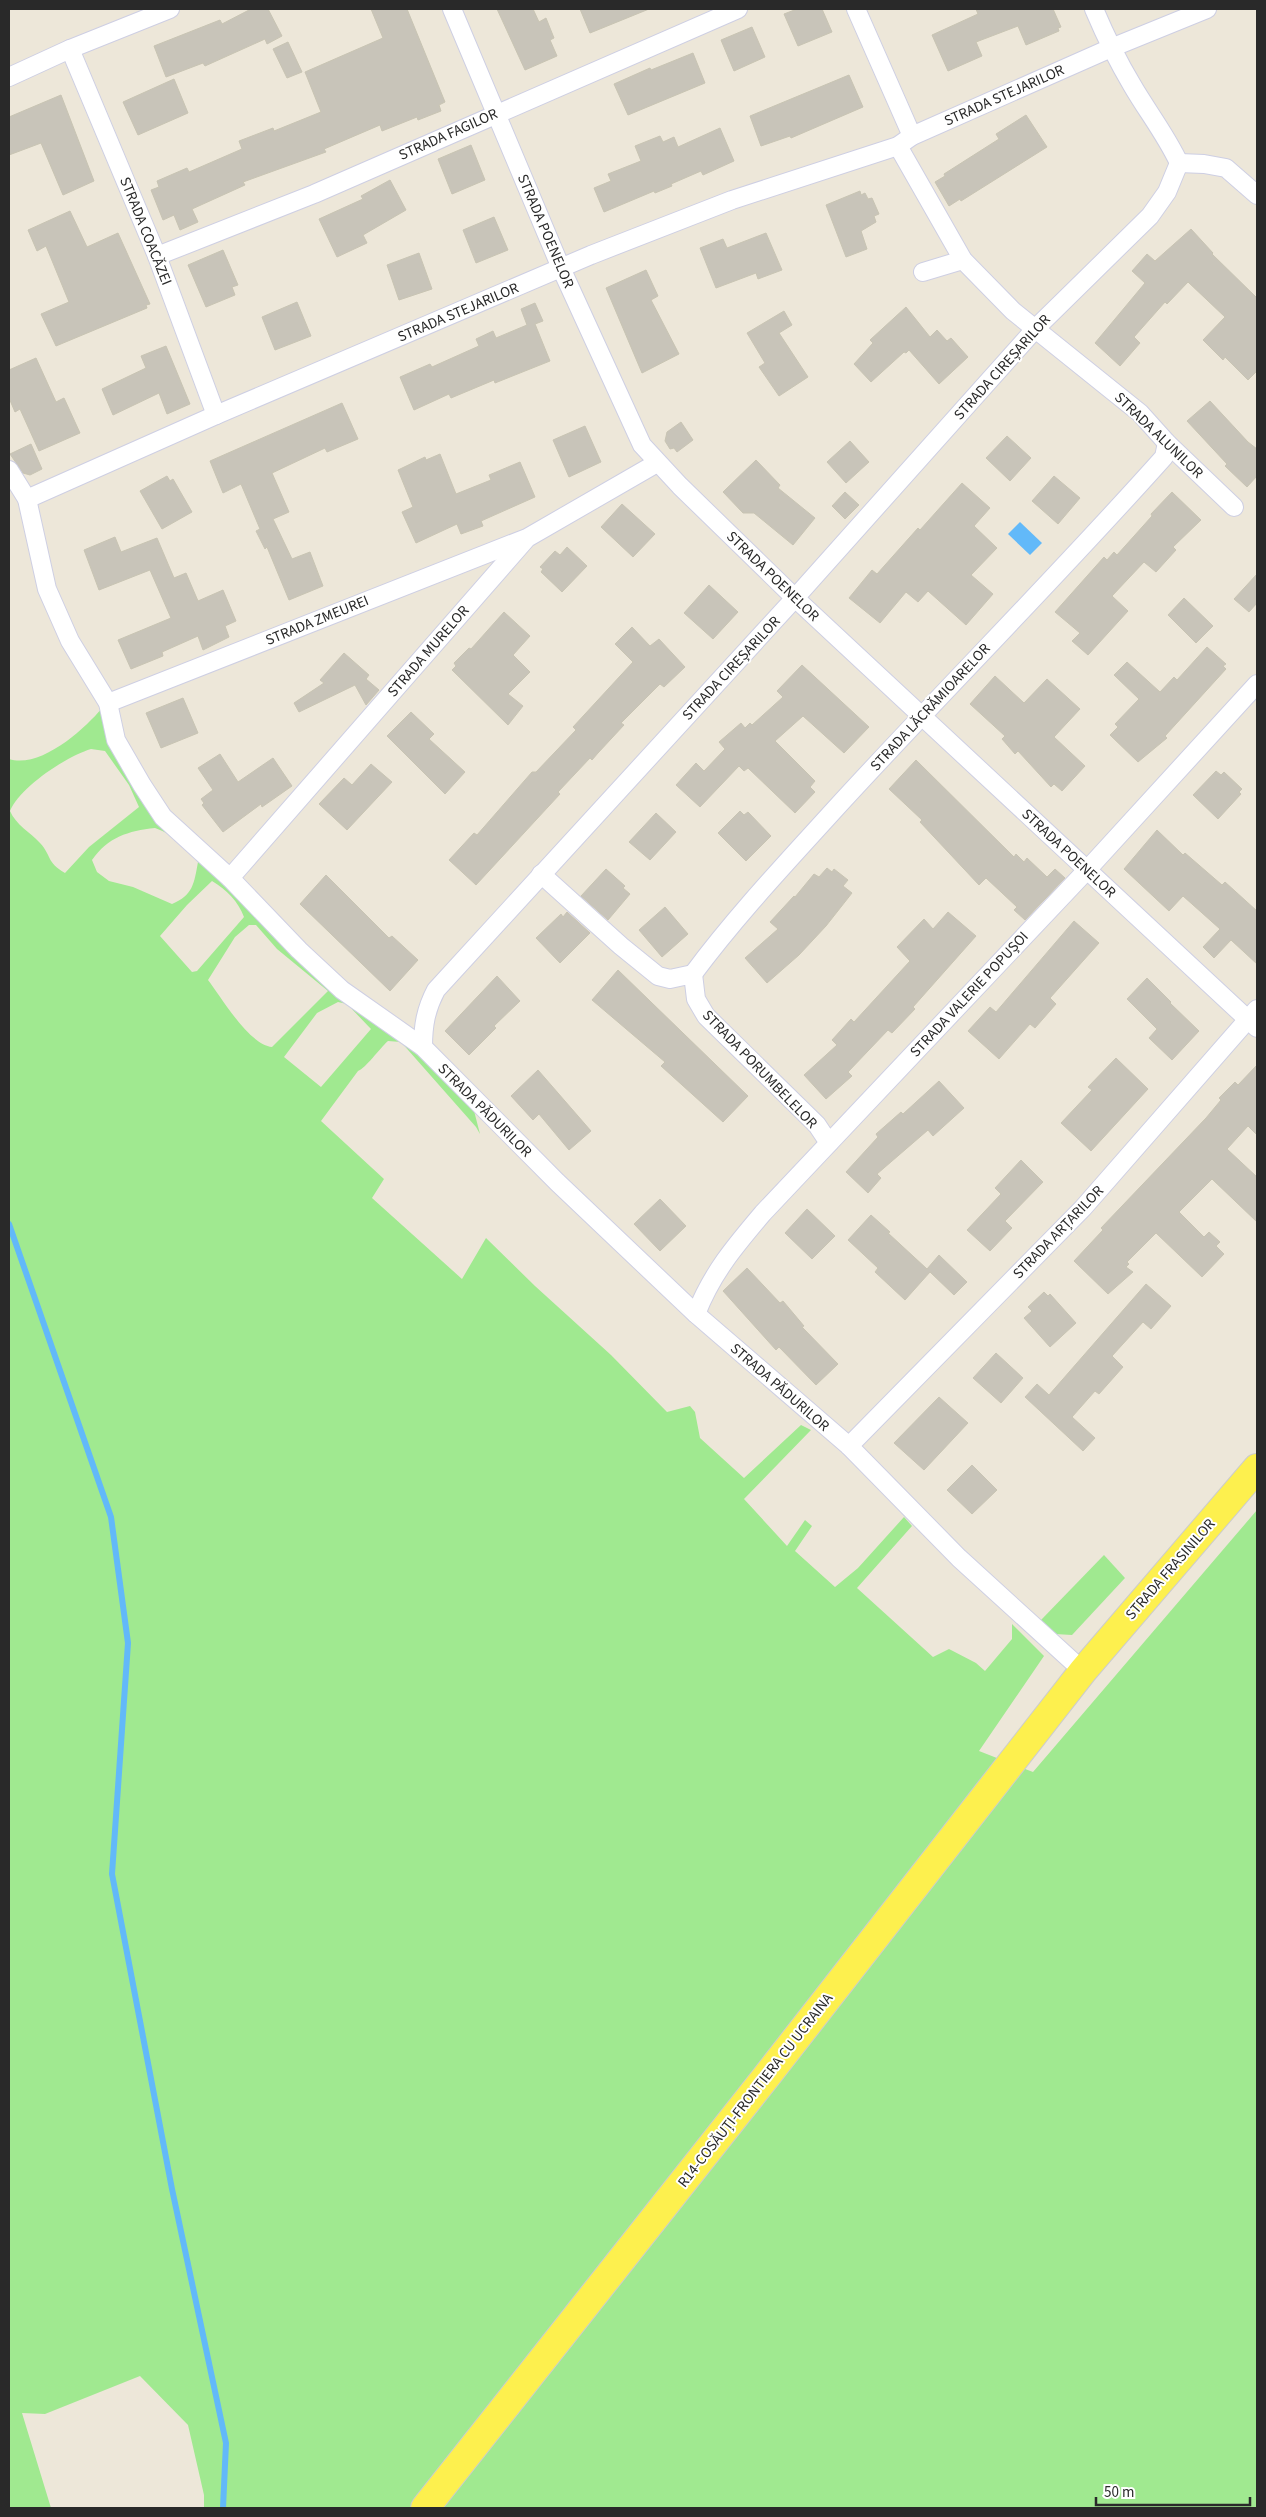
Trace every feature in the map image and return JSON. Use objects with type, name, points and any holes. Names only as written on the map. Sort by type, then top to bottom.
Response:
[{"type":"main road","name":"STRADA FRASINILOR","points":[[1082,1671],[1257,1468]]},
{"type":"main road","name":"R14-COSĂUȚI-FRONTIERA CU UCRAINA","points":[[425,2508],[766,2077],[1082,1671]]},
{"type":"street","points":[[9,77],[70,49],[170,9]]},
{"type":"street","name":"STRADA POENELOR","points":[[452,9],[561,268],[642,445],[657,463],[795,598],[1087,870],[1254,1019]]},
{"type":"street","name":"STRADA FAGILOR","points":[[157,256],[314,194],[738,9]]},
{"type":"street","points":[[856,9],[905,141],[963,260],[1013,311],[1036,328]]},
{"type":"street","points":[[1094,9],[1111,48],[1132,85],[1166,136],[1179,164],[1204,164],[1226,168],[1257,195]]},
{"type":"street","name":"STRADA STEJARILOR","points":[[27,500],[216,415],[561,268],[732,200],[905,141],[1111,48],[1207,9]]},
{"type":"street","name":"STRADA COACĂZEI","points":[[70,49],[157,256],[216,415]]},
{"type":"street","name":"STRADA CIREȘARILOR","points":[[423,1047],[423,1026],[426,1009],[436,990],[795,598],[1036,328],[1150,216],[1168,192],[1179,164]]},
{"type":"street","points":[[923,272],[963,260]]},
{"type":"street","name":"STRADA ALUNILOR","points":[[1036,328],[1140,413],[1167,443],[1234,507]]},
{"type":"street","name":"STRADA LĂCRĂMIOARELOR","points":[[693,974],[788,860],[921,714],[1139,486],[1164,457],[1167,443]]},
{"type":"street","name":"STRADA MURELOR","points":[[230,878],[527,538],[657,463]]},
{"type":"street","name":"STRADA PĂDURILOR","points":[[9,470],[27,500],[47,589],[75,649],[108,703],[116,740],[142,785],[164,817],[230,878],[299,950],[342,990],[423,1047],[557,1182],[696,1314],[849,1446],[959,1558],[1082,1671]]},
{"type":"street","name":"STRADA ZMEUREI","points":[[108,703],[527,538]]},
{"type":"street","name":"STRADA VALERIE POPUȘOI","points":[[696,1314],[706,1289],[727,1255],[829,1143],[1087,870],[1257,684]]},
{"type":"street","points":[[541,874],[621,946],[658,976],[670,979],[693,974]]},
{"type":"street","name":"STRADA PORUMBELELOR","points":[[693,974],[696,999],[706,1016],[817,1125],[829,1143]]},
{"type":"street","name":"STRADA ARȚARILOR","points":[[849,1446],[1083,1208],[1254,1019]]},
{"type":"green space","points":[[102,708],[143,794],[472,1103],[480,1134],[476,1127],[401,1042],[388,1041],[358,1071],[321,1121],[384,1179],[372,1198],[462,1279],[486,1238],[535,1286],[611,1355],[667,1412],[690,1406],[695,1412],[700,1438],[744,1478],[801,1425],[811,1430],[744,1499],[787,1546],[805,1520],[812,1526],[795,1551],[835,1587],[858,1568],[904,1517],[912,1526],[857,1588],[933,1657],[949,1649],[976,1663],[985,1671],[1012,1639],[1012,1624],[1044,1656],[979,1751],[1033,1772],[1257,1510],[1257,2508],[204,2508],[204,2495],[188,2425],[140,2376],[45,2414],[22,2413],[51,2508],[9,2508],[9,759],[21,761],[47,753],[60,746]],"holes":[[[91,749],[105,751],[129,785],[139,807],[89,847],[65,873],[55,866],[40,843],[19,824],[10,811],[24,792],[45,774],[57,765]],[[155,828],[174,838],[185,846],[198,862],[195,877],[188,893],[172,904],[133,887],[109,881],[97,872],[92,860],[98,852],[119,836]],[[212,881],[231,896],[239,906],[244,917],[197,971],[192,972],[160,936],[187,905]],[[249,925],[256,925],[277,949],[328,991],[272,1047],[263,1044],[245,1030],[208,980],[235,937]],[[338,1002],[347,1004],[371,1029],[321,1087],[284,1057],[317,1013]]]},
{"type":"green space","points":[[1104,1555],[1125,1578],[1072,1635],[1055,1634],[1041,1620]]},
{"type":"water","points":[[1020,522],[1042,543],[1030,555],[1008,534]]},
{"type":"building","points":[[251,9],[268,9],[282,36],[267,44],[265,39],[205,66],[203,63],[166,77],[154,46],[220,20],[222,24]]},
{"type":"building","points":[[371,9],[407,9],[445,102],[439,105],[441,111],[418,120],[417,117],[382,131],[380,125],[324,149],[326,152],[243,182],[245,185],[192,209],[198,222],[180,230],[174,215],[163,220],[151,190],[159,187],[157,181],[187,168],[189,172],[242,149],[239,141],[273,128],[274,131],[321,112],[305,72],[383,38]]},
{"type":"building","points":[[497,9],[533,9],[539,22],[546,18],[554,38],[550,40],[557,56],[525,70]]},
{"type":"building","points":[[580,9],[649,9],[590,33]]},
{"type":"building","points":[[797,9],[822,9],[832,32],[798,46],[784,14]]},
{"type":"building","points":[[976,9],[1053,9],[1061,27],[1058,28],[1059,31],[1026,45],[1018,26],[976,42],[982,56],[948,71],[932,35],[978,14]]},
{"type":"building","points":[[752,27],[765,57],[734,71],[721,40]]},
{"type":"building","points":[[288,42],[302,72],[287,78],[273,49]]},
{"type":"building","points":[[693,53],[705,83],[628,115],[614,84],[650,68],[651,70]]},
{"type":"building","points":[[849,75],[863,107],[791,138],[790,136],[761,146],[750,116]]},
{"type":"building","points":[[174,79],[188,113],[138,135],[123,102]]},
{"type":"building","points":[[61,95],[94,181],[63,195],[41,143],[9,155],[9,117]]},
{"type":"building","points":[[1026,115],[1047,147],[961,201],[960,199],[949,206],[935,182],[945,176],[944,174],[999,139],[996,134]]},
{"type":"building","points":[[720,128],[734,161],[703,175],[701,171],[671,184],[672,186],[655,193],[654,191],[604,212],[594,188],[611,181],[608,174],[641,161],[635,146],[660,136],[663,142],[674,137],[678,147]]},
{"type":"building","points":[[471,145],[485,180],[452,194],[438,159]]},
{"type":"building","points":[[390,180],[406,210],[363,235],[367,243],[337,257],[319,219],[363,199],[361,196]]},
{"type":"building","points":[[860,191],[861,195],[865,193],[868,199],[872,198],[879,214],[874,216],[876,222],[861,231],[867,249],[846,257],[826,205]]},
{"type":"building","points":[[70,211],[87,247],[118,233],[150,304],[146,305],[147,308],[56,346],[41,314],[69,302],[46,246],[37,251],[28,230]]},
{"type":"building","points":[[494,217],[508,250],[476,263],[463,230]]},
{"type":"building","points":[[1191,229],[1212,254],[1257,298],[1257,371],[1248,380],[1225,357],[1223,360],[1203,340],[1225,317],[1188,282],[1167,304],[1165,302],[1134,337],[1140,343],[1120,366],[1095,343],[1145,283],[1132,271],[1147,254],[1155,261]]},
{"type":"building","points":[[766,233],[782,270],[758,279],[756,273],[716,288],[700,248],[723,239],[727,248]]},
{"type":"building","points":[[223,250],[238,285],[232,287],[235,295],[206,307],[188,265]]},
{"type":"building","points":[[419,253],[432,289],[399,300],[387,265]]},
{"type":"building","points":[[646,270],[658,296],[651,300],[679,354],[642,373],[606,288]]},
{"type":"building","points":[[297,302],[311,336],[275,350],[262,317]]},
{"type":"building","points":[[535,303],[543,321],[535,324],[550,361],[495,383],[494,380],[451,398],[449,394],[414,410],[400,377],[430,364],[432,367],[479,346],[476,339],[493,331],[496,338],[527,325],[521,309]]},
{"type":"building","points":[[906,307],[930,337],[937,330],[947,341],[951,338],[968,357],[939,384],[909,350],[906,353],[904,352],[871,382],[854,364],[873,343],[870,340]]},
{"type":"building","points":[[784,311],[792,325],[779,333],[808,377],[779,396],[759,367],[765,363],[747,333]]},
{"type":"building","points":[[166,346],[190,404],[167,414],[159,393],[113,415],[102,389],[146,368],[141,356]]},
{"type":"building","points":[[36,358],[56,402],[64,398],[80,433],[39,451],[20,409],[15,412],[9,398],[9,370]]},
{"type":"building","points":[[1210,401],[1248,442],[1257,449],[1257,476],[1247,487],[1225,466],[1227,464],[1187,421]]},
{"type":"building","points":[[342,403],[358,439],[327,452],[325,448],[272,473],[289,512],[273,519],[292,559],[310,552],[323,586],[289,600],[267,547],[265,549],[256,531],[260,529],[241,484],[223,493],[210,461]]},
{"type":"building","points":[[681,422],[693,440],[677,452],[674,448],[670,449],[665,441],[667,432]]},
{"type":"building","points":[[585,426],[601,462],[569,477],[553,440]]},
{"type":"building","points":[[1007,436],[1031,458],[1010,481],[986,458]]},
{"type":"building","points":[[850,441],[869,462],[846,483],[827,462]]},
{"type":"building","points":[[31,444],[42,469],[30,475],[23,473],[10,454]]},
{"type":"building","points":[[440,454],[456,494],[491,480],[489,475],[520,462],[535,497],[481,521],[483,526],[461,534],[457,524],[416,543],[402,512],[413,507],[398,470],[425,457],[426,460]]},
{"type":"building","points":[[756,460],[780,485],[778,488],[815,518],[793,545],[754,513],[743,513],[723,492]]},
{"type":"building","points":[[167,476],[170,481],[173,479],[192,512],[162,529],[140,491]]},
{"type":"building","points":[[1054,476],[1080,498],[1058,524],[1032,501]]},
{"type":"building","points":[[962,483],[990,508],[974,526],[997,548],[971,575],[993,594],[966,625],[928,591],[918,602],[906,592],[880,623],[849,598],[872,570],[877,574]]},
{"type":"building","points":[[845,492],[859,505],[845,519],[832,506]]},
{"type":"building","points":[[1172,492],[1201,520],[1173,547],[1176,550],[1156,572],[1144,562],[1112,596],[1128,611],[1088,655],[1072,641],[1080,633],[1055,612],[1104,557],[1107,560],[1114,552],[1117,555]]},
{"type":"building","points":[[622,504],[655,534],[633,557],[601,527]]},
{"type":"building","points":[[115,537],[121,552],[157,538],[174,578],[186,573],[198,601],[223,590],[236,621],[225,626],[229,637],[203,650],[198,636],[162,652],[163,656],[131,669],[118,640],[171,618],[150,570],[99,590],[84,550]]},
{"type":"building","points":[[567,547],[587,566],[562,592],[541,572],[543,569],[540,567],[555,551],[560,555]]},
{"type":"building","points":[[1257,574],[1257,603],[1249,612],[1234,599]]},
{"type":"building","points":[[709,585],[738,612],[713,639],[684,613]]},
{"type":"building","points":[[1184,598],[1213,626],[1196,643],[1168,615]]},
{"type":"building","points":[[504,612],[530,636],[513,655],[530,672],[508,694],[523,706],[508,725],[452,670],[456,666],[454,663],[469,648],[471,649]]},
{"type":"building","points":[[632,627],[650,646],[659,639],[685,667],[664,687],[660,684],[621,723],[624,725],[592,760],[590,758],[558,792],[560,794],[476,885],[449,860],[474,833],[477,835],[532,772],[536,772],[576,730],[573,727],[633,662],[615,644]]},
{"type":"building","points":[[1207,647],[1226,664],[1223,666],[1226,669],[1165,736],[1167,738],[1138,762],[1110,735],[1118,727],[1115,724],[1139,699],[1114,675],[1127,662],[1160,692],[1174,677],[1177,680]]},
{"type":"building","points":[[344,653],[369,675],[366,679],[379,690],[366,705],[355,685],[299,712],[294,703],[324,683],[320,680]]},
{"type":"building","points":[[802,665],[869,727],[844,753],[803,716],[775,741],[815,781],[810,787],[815,792],[795,813],[748,768],[744,771],[739,766],[700,807],[676,785],[696,763],[704,771],[725,749],[719,742],[741,723],[745,728],[750,723],[752,725],[783,697],[777,691]]},
{"type":"building","points":[[995,676],[1024,703],[1047,679],[1080,709],[1054,737],[1085,766],[1062,791],[1054,784],[1051,787],[1018,751],[1015,754],[1002,739],[1005,736],[970,704]]},
{"type":"building","points":[[183,698],[198,733],[161,748],[146,713]]},
{"type":"building","points":[[411,712],[434,734],[429,739],[465,772],[445,794],[387,736]]},
{"type":"building","points":[[220,754],[238,782],[273,758],[292,786],[262,807],[261,804],[223,832],[202,805],[204,803],[201,799],[213,790],[198,768]]},
{"type":"building","points":[[916,760],[1014,857],[1016,854],[1024,862],[1027,858],[1047,877],[1055,869],[1065,878],[1025,920],[1014,910],[1017,907],[986,878],[979,885],[920,822],[922,820],[889,789]]},
{"type":"building","points":[[371,764],[392,782],[347,830],[319,804],[344,778],[352,785]]},
{"type":"building","points":[[1216,771],[1221,775],[1224,772],[1242,789],[1239,792],[1241,794],[1218,819],[1193,795]]},
{"type":"building","points":[[740,811],[744,815],[748,812],[771,836],[746,861],[718,833]]},
{"type":"building","points":[[656,813],[676,832],[650,860],[629,842]]},
{"type":"building","points":[[1157,830],[1183,855],[1185,853],[1222,885],[1225,882],[1257,911],[1257,964],[1231,940],[1214,958],[1203,947],[1220,929],[1183,896],[1169,911],[1124,869]]},
{"type":"building","points":[[827,868],[832,872],[834,869],[848,880],[843,886],[852,893],[826,926],[799,955],[767,983],[745,958],[778,929],[770,922],[795,897],[814,874],[819,877]]},
{"type":"building","points":[[606,869],[625,886],[623,888],[630,894],[608,920],[581,896]]},
{"type":"building","points":[[326,875],[389,938],[392,936],[418,960],[390,991],[300,904]]},
{"type":"building","points":[[665,907],[688,934],[662,957],[639,930]]},
{"type":"building","points":[[567,912],[590,933],[560,963],[536,938],[561,914],[563,917]]},
{"type":"building","points":[[948,912],[976,936],[913,1007],[915,1009],[892,1033],[888,1030],[848,1072],[852,1076],[826,1099],[804,1075],[837,1045],[832,1040],[851,1019],[854,1022],[910,961],[897,947],[924,919],[933,929]]},
{"type":"building","points":[[1074,921],[1099,943],[1050,998],[1056,1004],[1035,1028],[1030,1024],[999,1059],[968,1031],[990,1007],[996,1012]]},
{"type":"building","points":[[618,970],[748,1096],[723,1122],[661,1066],[665,1062],[592,1000]]},
{"type":"building","points":[[497,976],[520,1001],[494,1026],[496,1028],[469,1055],[445,1031]]},
{"type":"building","points":[[1147,978],[1199,1031],[1172,1060],[1149,1038],[1157,1029],[1127,999]]},
{"type":"building","points":[[1116,1058],[1148,1089],[1091,1151],[1061,1123],[1092,1090],[1088,1087]]},
{"type":"building","points":[[1257,1065],[1257,1135],[1248,1126],[1227,1149],[1257,1177],[1257,1222],[1212,1179],[1179,1212],[1204,1237],[1209,1232],[1220,1242],[1216,1246],[1224,1254],[1202,1277],[1156,1233],[1127,1262],[1129,1264],[1126,1267],[1133,1272],[1108,1294],[1074,1261],[1103,1230],[1101,1228],[1206,1118],[1221,1100],[1219,1098],[1235,1082],[1238,1085]]},
{"type":"building","points":[[538,1070],[591,1131],[569,1150],[539,1114],[533,1120],[511,1096]]},
{"type":"building","points":[[939,1081],[964,1108],[933,1136],[928,1130],[877,1174],[881,1178],[868,1193],[846,1172],[878,1137],[876,1134],[901,1112],[903,1114]]},
{"type":"building","points":[[1021,1160],[1043,1182],[1005,1221],[1012,1228],[990,1251],[967,1230],[1001,1194],[995,1188]]},
{"type":"building","points":[[660,1199],[686,1226],[660,1251],[634,1224]]},
{"type":"building","points":[[807,1209],[835,1236],[812,1259],[785,1233]]},
{"type":"building","points":[[871,1215],[927,1269],[939,1255],[967,1282],[954,1295],[930,1272],[905,1300],[875,1272],[878,1268],[848,1240]]},
{"type":"building","points":[[747,1268],[780,1303],[783,1301],[804,1326],[802,1327],[838,1364],[816,1385],[779,1347],[776,1350],[723,1291]]},
{"type":"building","points":[[1146,1284],[1171,1306],[1151,1329],[1143,1322],[1112,1356],[1123,1367],[1099,1394],[1095,1391],[1072,1417],[1095,1438],[1083,1451],[1025,1397],[1037,1384],[1049,1395]]},
{"type":"building","points":[[1044,1292],[1048,1296],[1050,1294],[1076,1323],[1050,1347],[1024,1318],[1032,1311],[1028,1307]]},
{"type":"building","points":[[996,1353],[1023,1378],[1001,1403],[973,1378]]},
{"type":"building","points":[[939,1397],[968,1423],[924,1470],[894,1443]]},
{"type":"building","points":[[972,1465],[997,1490],[972,1514],[947,1490]]},
{"type":"waterway","points":[[9,1224],[111,1517],[128,1643],[112,1874],[172,2189],[226,2443],[223,2508]]}]
